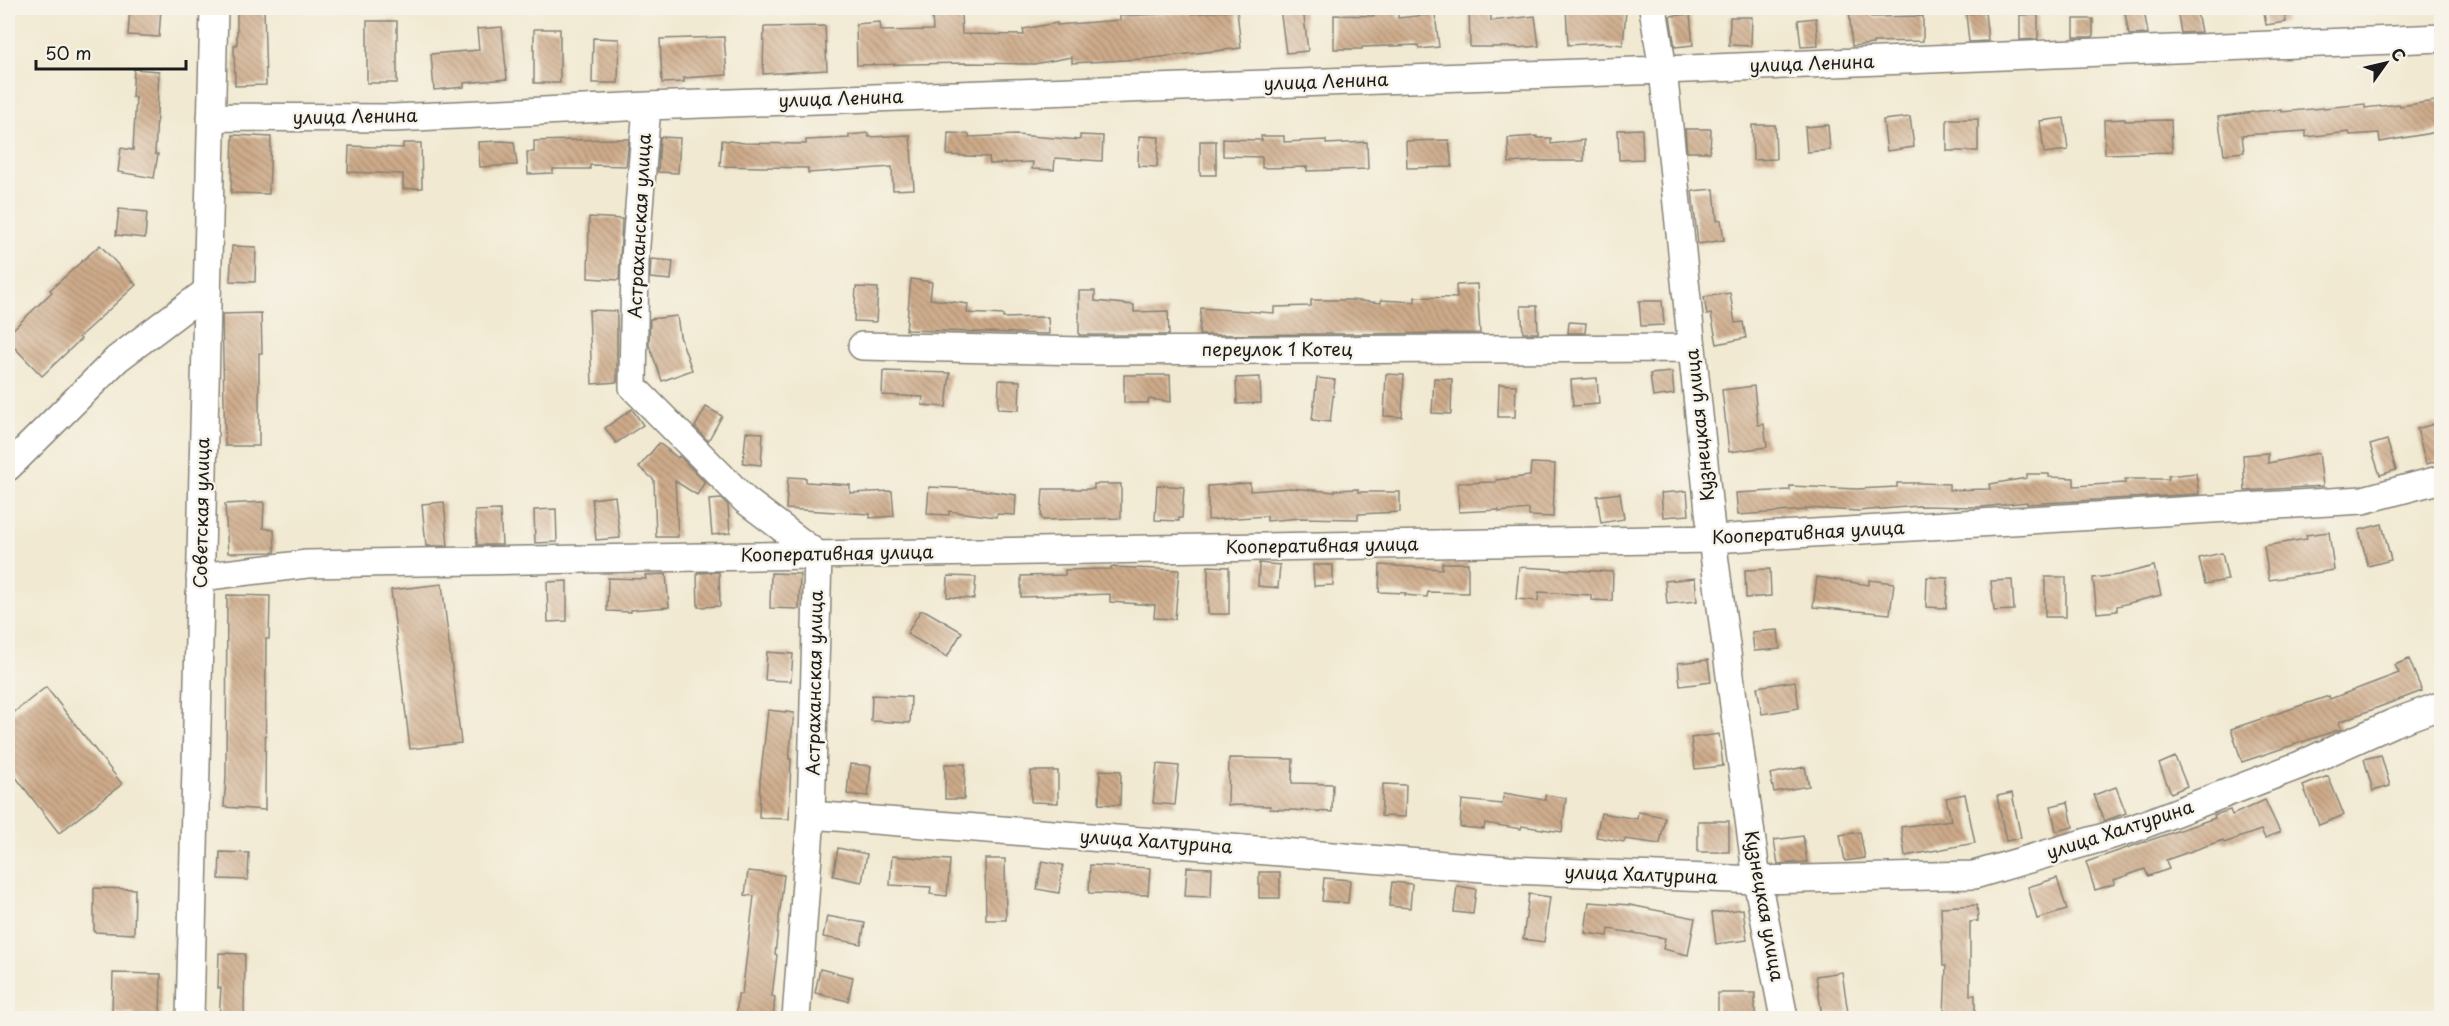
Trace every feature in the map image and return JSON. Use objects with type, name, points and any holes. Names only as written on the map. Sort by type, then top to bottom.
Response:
[{"type":"street","name":"Советская улица","points":[[190,1018],[214,8]]},
{"type":"street","name":"Кузнецкая улица","points":[[1653,8],[1663,70],[1712,539],[1757,880],[1784,1018]]},
{"type":"street","name":"улица Ленина","points":[[211,117],[393,118],[647,106],[1663,70],[2442,38]]},
{"type":"street","name":"Астраханская улица","points":[[647,106],[635,258],[633,387],[745,500],[818,555],[812,815],[796,1018]]},
{"type":"street","points":[[8,465],[117,359],[207,291]]},
{"type":"street","name":"переулок 1 Котец","points":[[862,346],[1083,351],[1692,348]]},
{"type":"street","name":"Кооперативная улица","points":[[200,577],[307,564],[1712,539],[2363,500],[2442,479]]},
{"type":"street","name":"улица Халтурина","points":[[812,815],[1509,870],[1757,880],[1974,875],[2132,829],[2300,765],[2393,723],[2442,705]]},
{"type":"building","points":[[130,8],[161,8],[159,37],[128,35]]},
{"type":"building","points":[[237,8],[264,8],[266,85],[235,86],[234,45],[237,45]]},
{"type":"building","points":[[1192,8],[1192,14],[1237,10],[1241,48],[1143,59],[1072,63],[1072,57],[1034,64],[857,65],[856,24],[880,22],[881,31],[933,30],[932,16],[961,14],[962,34],[1024,35],[1023,29],[1057,23],[1057,25],[1120,20],[1120,16],[1163,14],[1163,10]]},
{"type":"building","points":[[1280,8],[1303,8],[1308,51],[1286,53]]},
{"type":"building","points":[[1374,8],[1398,8],[1398,18],[1435,14],[1439,47],[1419,49],[1418,45],[1334,49],[1334,15],[1374,16]]},
{"type":"building","points":[[1469,8],[1491,8],[1491,21],[1535,16],[1539,46],[1470,47]]},
{"type":"building","points":[[1566,8],[1626,11],[1623,45],[1602,43],[1568,45]]},
{"type":"building","points":[[1849,8],[1870,8],[1871,17],[1923,16],[1923,41],[1873,42],[1873,44],[1852,46]]},
{"type":"building","points":[[2177,8],[2196,8],[2201,32],[2181,33]]},
{"type":"building","points":[[2263,8],[2284,8],[2286,22],[2266,25]]},
{"type":"building","points":[[2144,10],[2148,34],[2129,35],[2125,13]]},
{"type":"building","points":[[1985,12],[1988,41],[1969,42],[1966,14]]},
{"type":"building","points":[[1690,14],[1693,45],[1675,47],[1670,16]]},
{"type":"building","points":[[2020,15],[2038,15],[2038,39],[2020,40]]},
{"type":"building","points":[[1730,17],[1752,17],[1751,46],[1729,45]]},
{"type":"building","points":[[1816,18],[1818,46],[1801,47],[1798,20]]},
{"type":"building","points":[[2074,19],[2093,19],[2093,37],[2074,37]]},
{"type":"building","points":[[367,21],[397,21],[397,83],[367,83]]},
{"type":"building","points":[[825,26],[827,70],[763,74],[764,27]]},
{"type":"building","points":[[502,27],[507,79],[464,83],[464,87],[434,90],[431,54],[479,50],[477,29]]},
{"type":"building","points":[[534,29],[560,29],[560,83],[534,83]]},
{"type":"building","points":[[724,37],[727,75],[684,78],[684,82],[662,83],[660,39]]},
{"type":"building","points":[[593,38],[619,39],[618,83],[592,83]]},
{"type":"building","points":[[134,69],[159,71],[155,154],[158,154],[154,178],[118,172],[121,148],[133,150],[136,97],[132,97]]},
{"type":"building","points":[[2442,100],[2442,131],[2380,142],[2379,133],[2350,135],[2349,132],[2306,137],[2306,131],[2242,135],[2244,152],[2224,154],[2218,117],[2261,111],[2281,110],[2281,112],[2365,104],[2365,108],[2399,104],[2400,106]]},
{"type":"building","points":[[1910,117],[1914,147],[1887,151],[1883,120]]},
{"type":"building","points":[[2064,118],[2068,150],[2044,153],[2040,121]]},
{"type":"building","points":[[1947,119],[1978,119],[1978,151],[1947,151]]},
{"type":"building","points":[[2125,119],[2125,121],[2171,120],[2172,152],[2105,154],[2104,120]]},
{"type":"building","points":[[1752,125],[1775,125],[1776,159],[1753,160]]},
{"type":"building","points":[[1828,125],[1830,150],[1807,152],[1805,127]]},
{"type":"building","points":[[1642,129],[1643,159],[1619,160],[1618,130]]},
{"type":"building","points":[[1685,129],[1711,129],[1710,152],[1687,152]]},
{"type":"building","points":[[868,133],[869,137],[910,135],[914,189],[893,190],[892,167],[808,173],[808,168],[720,166],[722,140],[744,143],[806,144],[806,140],[849,138],[849,135]]},
{"type":"building","points":[[948,133],[969,134],[969,137],[1016,135],[1080,140],[1080,135],[1103,136],[1102,161],[1055,158],[1054,170],[1032,169],[1033,162],[990,164],[989,157],[947,155]]},
{"type":"building","points":[[233,135],[271,137],[269,194],[231,193]]},
{"type":"building","points":[[1139,136],[1159,137],[1157,167],[1138,166]]},
{"type":"building","points":[[1261,136],[1284,136],[1284,142],[1326,140],[1326,144],[1367,142],[1368,169],[1307,171],[1307,167],[1262,168],[1262,157],[1223,156],[1223,139],[1262,140]]},
{"type":"building","points":[[1537,136],[1537,138],[1551,138],[1551,144],[1584,140],[1584,161],[1509,163],[1508,138]]},
{"type":"building","points":[[660,137],[680,138],[678,173],[658,172]]},
{"type":"building","points":[[629,139],[626,166],[590,165],[590,169],[553,169],[553,173],[528,174],[527,152],[534,152],[534,141]]},
{"type":"building","points":[[1449,140],[1452,167],[1407,168],[1406,141]]},
{"type":"building","points":[[1200,141],[1216,141],[1216,175],[1200,175]]},
{"type":"building","points":[[478,142],[514,142],[517,165],[480,167]]},
{"type":"building","points":[[403,143],[421,143],[422,188],[403,189],[403,174],[348,172],[349,146],[403,148]]},
{"type":"building","points":[[1714,189],[1717,221],[1721,220],[1724,240],[1698,244],[1692,191]]},
{"type":"building","points":[[119,209],[147,212],[145,238],[116,235]]},
{"type":"building","points":[[589,217],[622,219],[619,280],[588,278]]},
{"type":"building","points":[[100,245],[136,285],[79,337],[81,339],[42,376],[8,341],[8,334],[52,292],[50,290]]},
{"type":"building","points":[[232,246],[256,247],[255,282],[230,281]]},
{"type":"building","points":[[651,259],[673,261],[671,280],[650,278]]},
{"type":"building","points":[[911,279],[932,282],[930,299],[968,304],[967,313],[1003,315],[1003,318],[1048,317],[1049,334],[906,330]]},
{"type":"building","points":[[1477,284],[1480,333],[1199,335],[1201,308],[1274,313],[1274,307],[1311,306],[1311,300],[1415,302],[1415,297],[1457,298],[1456,285]]},
{"type":"building","points":[[856,287],[878,288],[876,322],[854,321]]},
{"type":"building","points":[[1079,291],[1095,291],[1095,301],[1134,305],[1134,312],[1168,311],[1169,335],[1079,335]]},
{"type":"building","points":[[1730,293],[1735,323],[1743,322],[1746,338],[1717,344],[1711,314],[1707,315],[1704,297]]},
{"type":"building","points":[[1639,301],[1662,301],[1664,325],[1641,326]]},
{"type":"building","points":[[1521,306],[1537,306],[1538,333],[1523,333]]},
{"type":"building","points":[[589,310],[617,311],[617,382],[592,384]]},
{"type":"building","points":[[261,313],[259,446],[225,446],[222,314]]},
{"type":"building","points":[[677,316],[680,336],[692,370],[662,381],[649,345],[650,319]]},
{"type":"building","points":[[1569,322],[1586,323],[1585,333],[1568,333]]},
{"type":"building","points":[[883,371],[950,373],[946,407],[922,405],[923,397],[882,395]]},
{"type":"building","points":[[1672,372],[1674,394],[1653,397],[1650,374]]},
{"type":"building","points":[[1386,374],[1404,375],[1402,417],[1384,416]]},
{"type":"building","points":[[1124,375],[1170,375],[1171,402],[1149,399],[1148,403],[1124,403]]},
{"type":"building","points":[[1260,377],[1261,403],[1237,404],[1236,378]]},
{"type":"building","points":[[1317,378],[1335,380],[1330,422],[1312,420]]},
{"type":"building","points":[[1434,378],[1452,379],[1451,414],[1432,413]]},
{"type":"building","points":[[1597,378],[1599,404],[1573,406],[1571,380]]},
{"type":"building","points":[[999,380],[1020,381],[1019,410],[998,409]]},
{"type":"building","points":[[1499,384],[1516,385],[1515,417],[1498,417]]},
{"type":"building","points":[[1754,386],[1758,425],[1764,424],[1767,447],[1729,452],[1722,390]]},
{"type":"building","points":[[706,407],[722,416],[708,441],[695,427]]},
{"type":"building","points":[[632,409],[643,425],[616,443],[605,428]]},
{"type":"building","points":[[2437,423],[2442,439],[2442,460],[2426,464],[2417,429]]},
{"type":"building","points":[[746,432],[763,433],[761,465],[743,463]]},
{"type":"building","points":[[2387,440],[2396,470],[2380,475],[2370,445]]},
{"type":"building","points":[[659,443],[678,458],[679,456],[705,482],[697,495],[675,481],[678,537],[656,537],[654,480],[639,467]]},
{"type":"building","points":[[2268,453],[2268,463],[2319,453],[2323,486],[2245,491],[2243,455]]},
{"type":"building","points":[[1531,463],[1555,464],[1553,517],[1529,516],[1529,509],[1459,512],[1458,483],[1496,482],[1496,480],[1530,476]]},
{"type":"building","points":[[2196,473],[2199,494],[2027,504],[2027,502],[1982,507],[1918,506],[1858,511],[1806,508],[1806,510],[1738,515],[1736,493],[1790,490],[1790,486],[1857,489],[1897,487],[1897,483],[1949,484],[1949,490],[1990,489],[1989,484],[2027,478],[2027,474],[2049,474],[2049,477],[2074,478],[2074,486],[2125,483],[2125,479],[2169,479],[2168,476]]},
{"type":"building","points":[[788,477],[806,478],[806,482],[850,485],[850,493],[892,491],[894,516],[870,518],[870,514],[786,509]]},
{"type":"building","points":[[1250,483],[1250,491],[1291,488],[1335,492],[1335,490],[1358,489],[1358,492],[1400,492],[1400,512],[1358,514],[1358,519],[1300,518],[1267,521],[1267,516],[1208,520],[1208,486]]},
{"type":"building","points":[[1094,484],[1121,484],[1121,518],[1043,520],[1041,517],[1043,489],[1094,489]]},
{"type":"building","points":[[1157,485],[1184,487],[1182,518],[1179,518],[1179,521],[1155,520]]},
{"type":"building","points":[[929,487],[974,489],[1016,495],[1015,515],[997,514],[996,517],[949,511],[949,515],[927,514]]},
{"type":"building","points":[[1687,491],[1689,515],[1663,517],[1661,493]]},
{"type":"building","points":[[1620,493],[1624,519],[1601,523],[1597,496]]},
{"type":"building","points":[[615,496],[620,538],[596,540],[592,499]]},
{"type":"building","points":[[722,499],[728,505],[730,533],[712,535],[709,500]]},
{"type":"building","points":[[264,502],[263,528],[274,530],[275,552],[228,553],[225,504]]},
{"type":"building","points":[[444,502],[448,546],[426,546],[422,504]]},
{"type":"building","points":[[556,509],[557,542],[535,543],[534,510]]},
{"type":"building","points":[[500,510],[502,545],[477,545],[475,511]]},
{"type":"building","points":[[2382,524],[2391,560],[2368,566],[2359,530]]},
{"type":"building","points":[[2329,532],[2334,570],[2269,580],[2264,546],[2307,539],[2306,535]]},
{"type":"building","points":[[2222,553],[2228,580],[2205,584],[2199,558]]},
{"type":"building","points":[[1259,563],[1280,565],[1278,588],[1258,586]]},
{"type":"building","points":[[1442,563],[1468,563],[1468,593],[1428,592],[1427,597],[1405,595],[1406,593],[1379,592],[1380,565],[1442,569]]},
{"type":"building","points":[[1313,565],[1333,565],[1333,585],[1314,586]]},
{"type":"building","points":[[1208,566],[1229,567],[1229,614],[1208,614]]},
{"type":"building","points":[[2154,566],[2161,595],[2117,606],[2117,611],[2097,613],[2093,578],[2119,575]]},
{"type":"building","points":[[1111,567],[1179,570],[1175,619],[1154,618],[1155,605],[1110,602],[1110,594],[1021,597],[1021,576],[1065,575],[1065,570],[1111,569]]},
{"type":"building","points":[[1519,567],[1613,572],[1612,601],[1591,600],[1591,595],[1539,592],[1538,601],[1516,599]]},
{"type":"building","points":[[1770,569],[1771,596],[1746,598],[1745,570]]},
{"type":"building","points":[[719,572],[720,606],[698,607],[697,573]]},
{"type":"building","points":[[771,573],[800,574],[799,609],[770,608]]},
{"type":"building","points":[[666,574],[669,607],[631,610],[631,612],[607,611],[608,578],[646,579],[645,575]]},
{"type":"building","points":[[948,576],[976,577],[974,599],[947,597]]},
{"type":"building","points":[[1817,577],[1869,585],[1869,580],[1894,583],[1890,614],[1813,607]]},
{"type":"building","points":[[1927,577],[1948,578],[1946,608],[1926,607]]},
{"type":"building","points":[[2045,577],[2066,577],[2066,617],[2045,617]]},
{"type":"building","points":[[1695,578],[1697,601],[1667,604],[1665,581]]},
{"type":"building","points":[[2012,580],[2014,610],[1994,611],[1991,581]]},
{"type":"building","points":[[567,581],[567,621],[548,622],[547,582]]},
{"type":"building","points":[[442,584],[461,743],[410,749],[391,590]]},
{"type":"building","points":[[227,595],[270,596],[269,639],[266,639],[265,810],[224,807]]},
{"type":"building","points":[[920,611],[926,611],[962,632],[947,657],[907,634]]},
{"type":"building","points":[[1778,630],[1780,649],[1754,651],[1752,632]]},
{"type":"building","points":[[767,652],[793,654],[791,681],[765,680]]},
{"type":"building","points":[[2409,659],[2422,691],[2339,722],[2341,729],[2242,762],[2231,729],[2329,696],[2330,699],[2399,673],[2395,665]]},
{"type":"building","points":[[1708,660],[1711,682],[1680,686],[1678,663]]},
{"type":"building","points":[[1795,681],[1799,708],[1762,714],[1757,687]]},
{"type":"building","points":[[46,687],[122,784],[59,833],[8,767],[8,717]]},
{"type":"building","points":[[872,695],[911,697],[910,723],[871,721]]},
{"type":"building","points":[[768,710],[794,713],[789,759],[791,759],[789,819],[759,818],[760,781]]},
{"type":"building","points":[[1719,734],[1723,766],[1695,769],[1691,738]]},
{"type":"building","points":[[2381,755],[2390,786],[2373,791],[2364,759]]},
{"type":"building","points":[[2175,757],[2187,786],[2171,793],[2159,764]]},
{"type":"building","points":[[1229,758],[1293,759],[1292,783],[1333,784],[1332,812],[1270,809],[1270,806],[1228,805]]},
{"type":"building","points":[[850,764],[871,766],[868,796],[847,794]]},
{"type":"building","points":[[945,764],[965,764],[964,799],[945,799]]},
{"type":"building","points":[[1157,764],[1179,766],[1175,805],[1153,803]]},
{"type":"building","points":[[1805,767],[1809,786],[1774,792],[1770,774]]},
{"type":"building","points":[[1100,770],[1121,771],[1120,805],[1099,804]]},
{"type":"building","points":[[1031,771],[1058,771],[1058,803],[1031,802]]},
{"type":"building","points":[[2328,776],[2344,815],[2319,825],[2303,786]]},
{"type":"building","points":[[1383,784],[1406,785],[1405,817],[1381,816]]},
{"type":"building","points":[[2116,787],[2126,813],[2104,821],[2094,795]]},
{"type":"building","points":[[1504,793],[1545,800],[1545,795],[1566,798],[1562,832],[1485,823],[1484,829],[1460,827],[1462,800],[1502,804]]},
{"type":"building","points":[[2012,793],[2021,838],[2006,841],[1997,796]]},
{"type":"building","points":[[1965,794],[1975,843],[1905,856],[1901,827],[1951,820],[1946,798]]},
{"type":"building","points":[[2265,800],[2280,832],[2265,838],[2261,830],[2224,843],[2223,840],[2166,860],[2169,869],[2148,876],[2145,869],[2114,880],[2115,884],[2095,890],[2086,862],[2215,818],[2214,815],[2230,810],[2232,815]]},
{"type":"building","points":[[2068,802],[2073,827],[2056,831],[2051,806]]},
{"type":"building","points":[[1638,812],[1665,817],[1660,844],[1625,839],[1624,842],[1596,837],[1601,813],[1637,819]]},
{"type":"building","points":[[1698,821],[1729,821],[1729,852],[1698,852]]},
{"type":"building","points":[[1860,832],[1865,858],[1845,861],[1840,835]]},
{"type":"building","points":[[1803,836],[1807,862],[1778,864],[1774,840]]},
{"type":"building","points":[[838,848],[867,854],[862,882],[833,876]]},
{"type":"building","points":[[220,852],[249,853],[248,880],[219,879]]},
{"type":"building","points":[[892,856],[950,860],[947,896],[930,894],[931,887],[890,885]]},
{"type":"building","points":[[985,859],[1005,859],[1006,920],[986,920]]},
{"type":"building","points":[[1042,861],[1063,865],[1059,893],[1037,889]]},
{"type":"building","points":[[1090,865],[1150,868],[1148,895],[1089,893]]},
{"type":"building","points":[[1187,867],[1212,868],[1211,897],[1185,896]]},
{"type":"building","points":[[748,871],[784,875],[775,954],[777,955],[772,996],[775,997],[773,1018],[736,1018],[738,994],[742,994],[754,896],[745,895]]},
{"type":"building","points":[[1259,872],[1280,872],[1280,898],[1259,898]]},
{"type":"building","points":[[1324,878],[1350,880],[1348,903],[1322,901]]},
{"type":"building","points":[[2057,878],[2067,910],[2037,919],[2028,887]]},
{"type":"building","points":[[1392,882],[1412,884],[1410,908],[1389,906]]},
{"type":"building","points":[[1457,886],[1476,889],[1473,914],[1454,912]]},
{"type":"building","points":[[94,888],[135,889],[134,934],[94,932]]},
{"type":"building","points":[[1529,894],[1550,897],[1544,942],[1523,939]]},
{"type":"building","points":[[1589,902],[1630,905],[1695,918],[1688,955],[1663,949],[1665,938],[1609,929],[1608,936],[1585,933]]},
{"type":"building","points":[[1977,905],[1978,921],[1970,922],[1970,995],[1975,995],[1975,1016],[1944,1015],[1946,966],[1943,966],[1941,907]]},
{"type":"building","points":[[1743,909],[1747,940],[1716,944],[1712,913]]},
{"type":"building","points":[[827,916],[865,923],[861,944],[823,937]]},
{"type":"building","points":[[219,953],[245,954],[244,1018],[219,1018],[221,988],[218,988]]},
{"type":"building","points":[[820,969],[853,977],[848,1001],[815,993]]},
{"type":"building","points":[[1842,972],[1848,1013],[1822,1016],[1816,976]]},
{"type":"building","points":[[113,973],[161,974],[160,1018],[134,1018],[134,1013],[112,1013]]},
{"type":"building","points":[[1718,993],[1755,993],[1755,1018],[1718,1018]]}]
